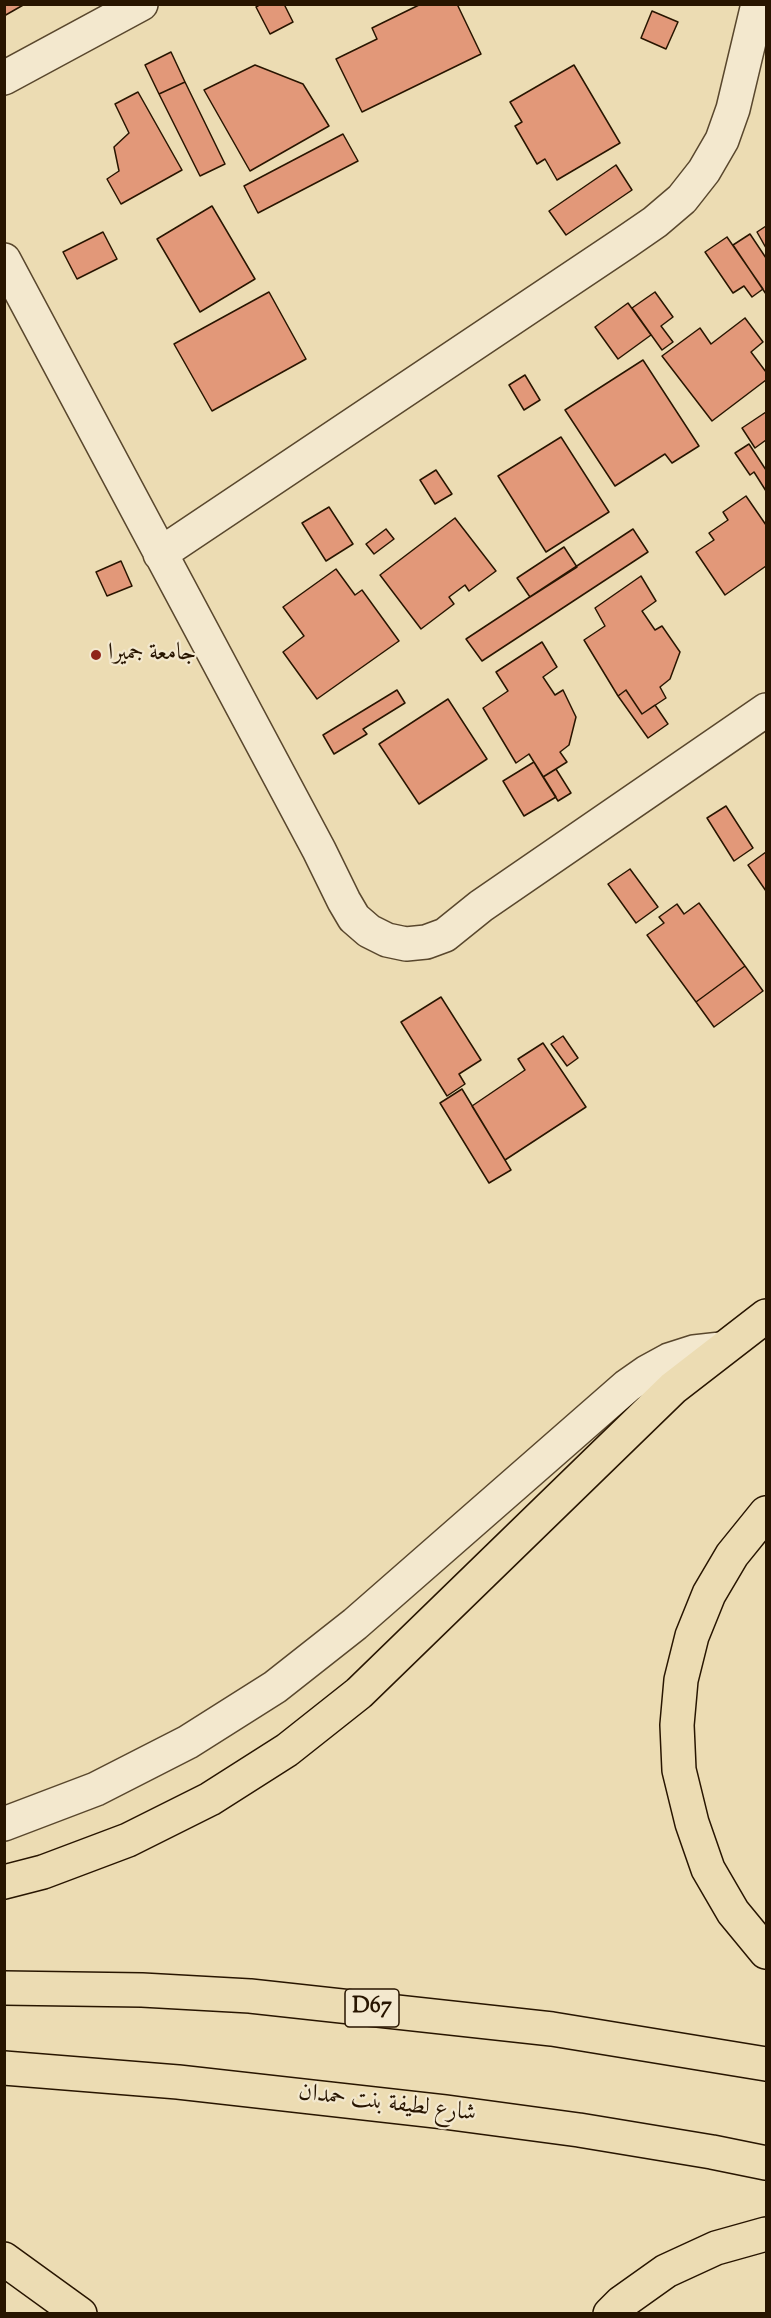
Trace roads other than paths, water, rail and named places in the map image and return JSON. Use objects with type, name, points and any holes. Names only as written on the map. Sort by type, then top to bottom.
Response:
[{"type":"main road","points":[[4,1882],[43,1872],[128,1840],[210,1799],[287,1750],[358,1693],[673,1388],[766,1316]]},
{"type":"main road","points":[[766,1513],[732,1555],[709,1594],[692,1636],[681,1680],[677,1725],[679,1770],[692,1823],[708,1869],[733,1912],[766,1952]]},
{"type":"main road","name":"D67","points":[[4,1988],[142,1990],[261,1997],[552,2029],[751,2061]]},
{"type":"main road","name":"شارع لطيفة بنت حمدان","points":[[4,2068],[312,2096],[579,2130],[766,2163]]},
{"type":"main road","points":[[610,2313],[666,2271],[716,2248],[766,2234]]},
{"type":"main road","points":[[4,2259],[80,2313]]},
{"type":"street","points":[[4,78],[141,4]]},
{"type":"street","points":[[160,554],[626,242],[682,199],[704,171],[722,140],[733,109],[758,4]]},
{"type":"street","points":[[4,260],[354,918],[369,931],[387,940],[406,944],[426,942],[445,935],[481,906],[766,710]]},
{"type":"street","points":[[4,1824],[106,1784],[188,1743],[275,1687],[355,1624],[627,1386],[669,1360],[694,1352],[721,1349]]},
{"type":"place","name":"جامعة جميرا","points":[[96,655]]}]
